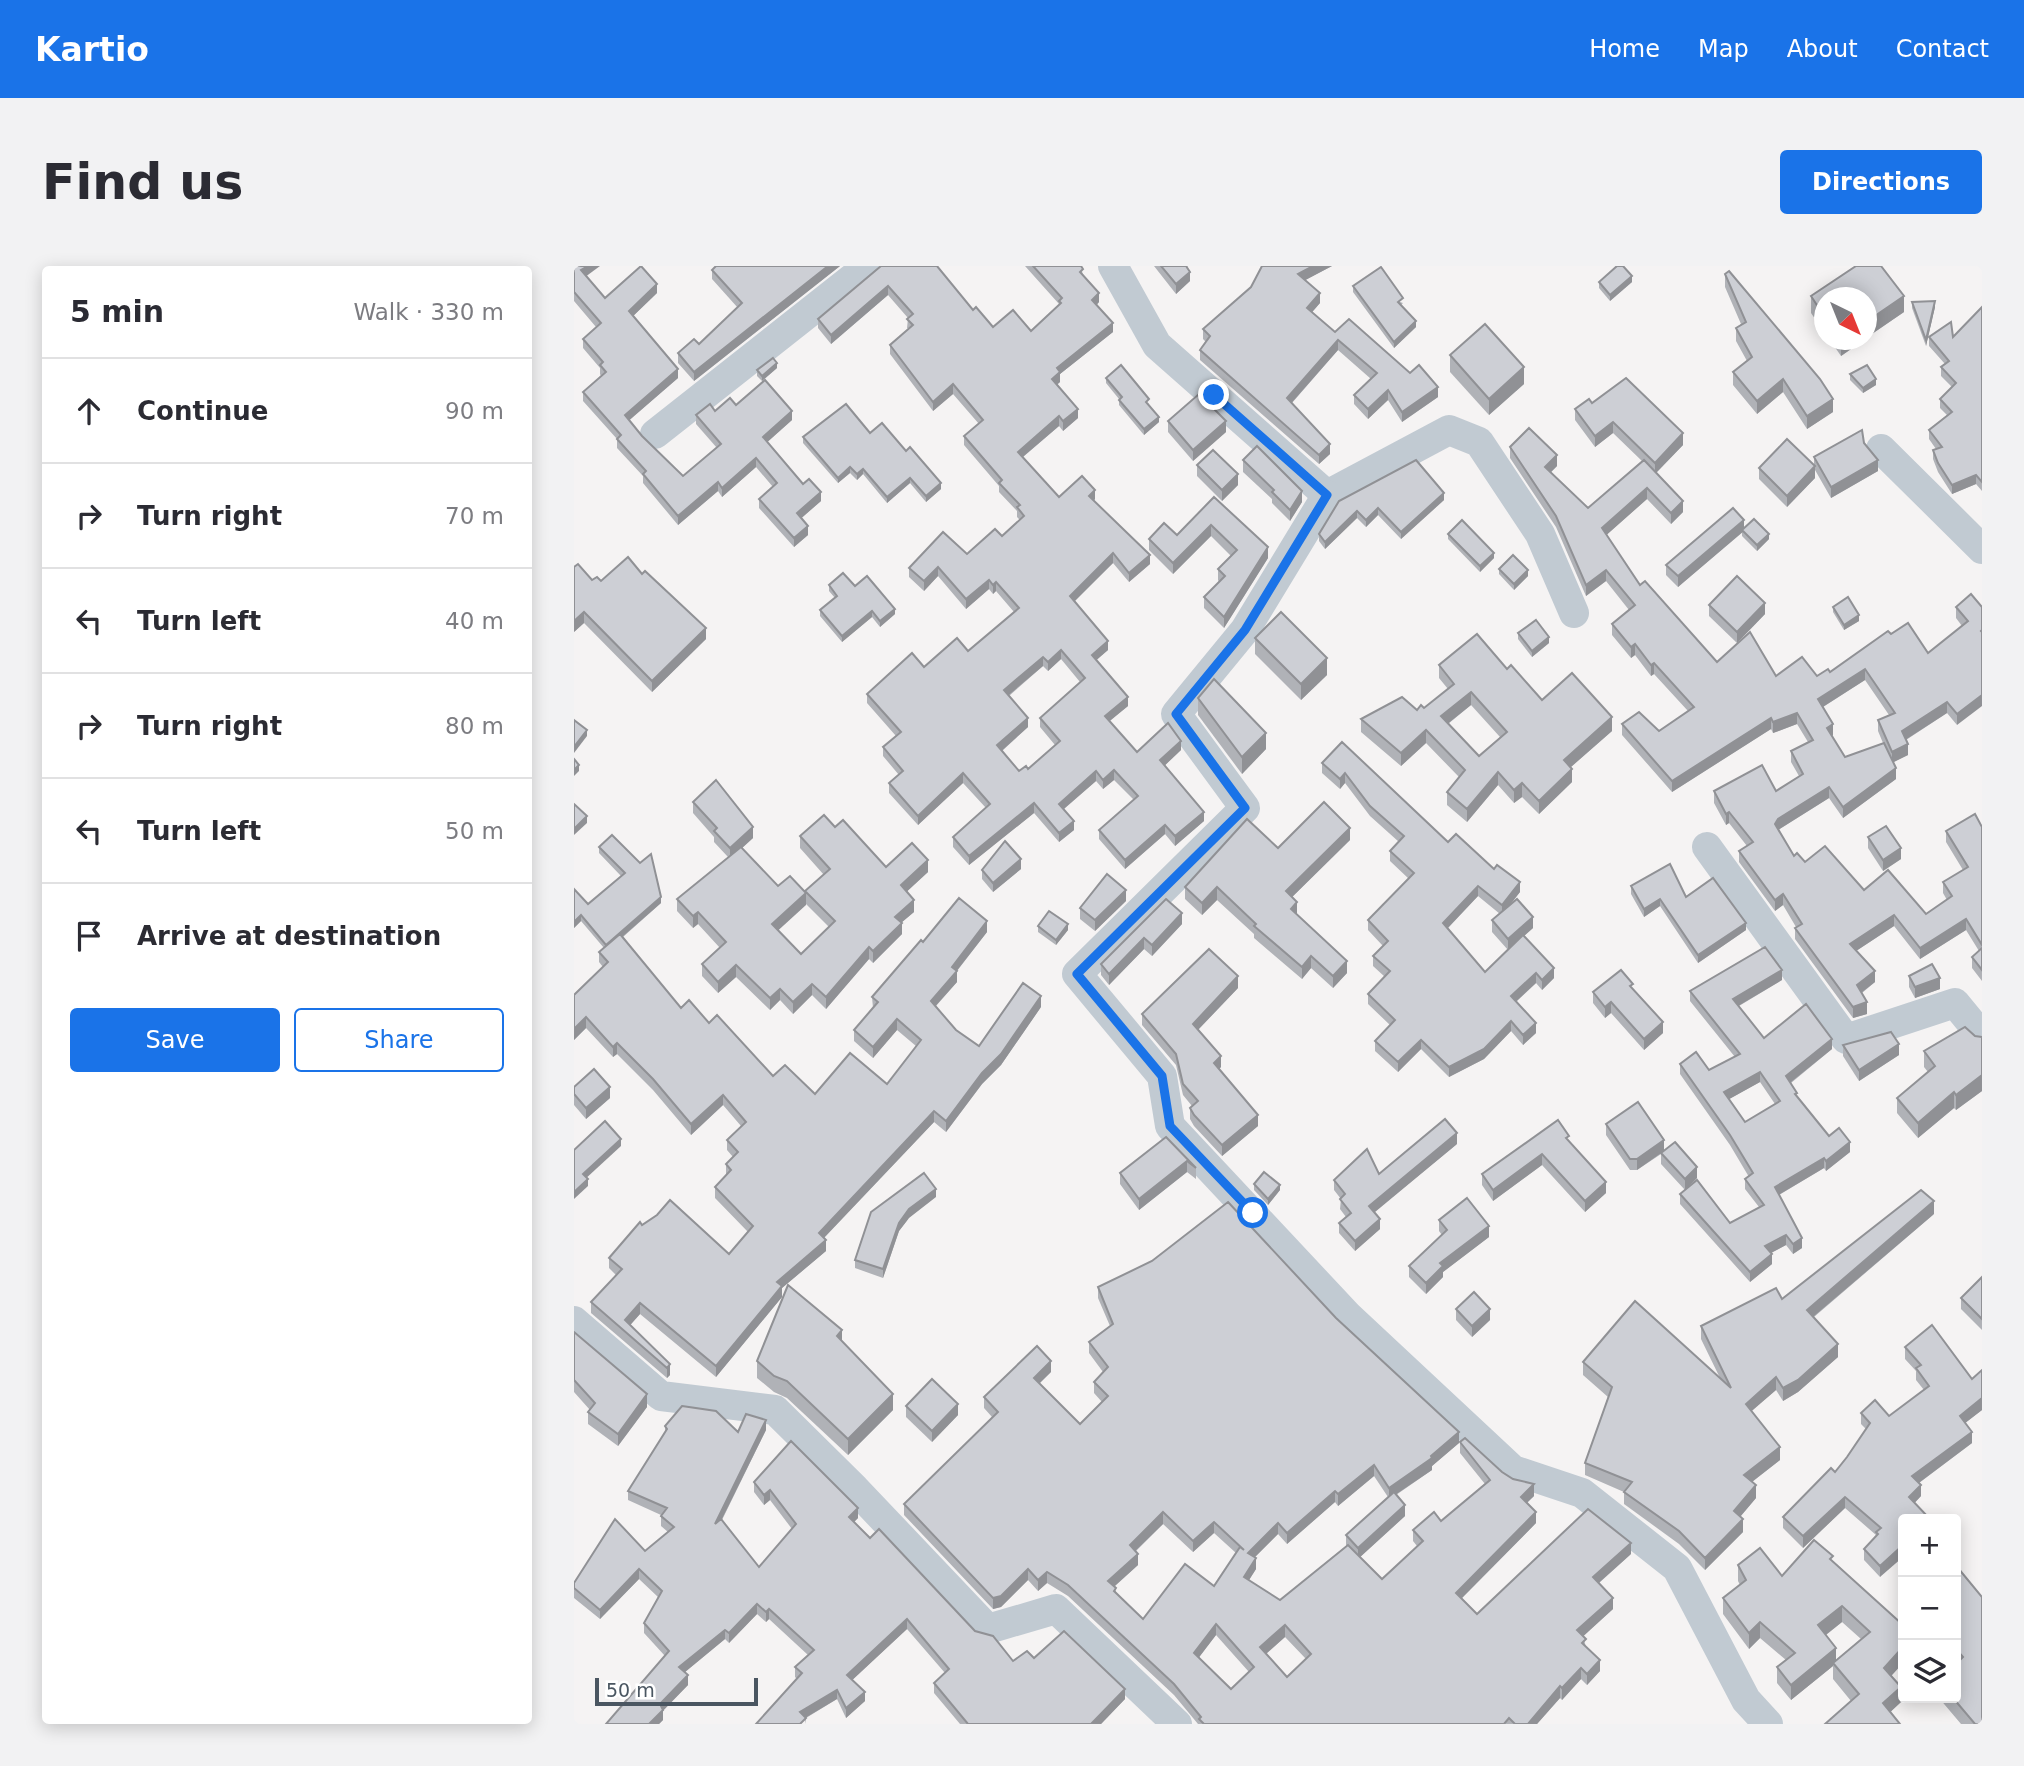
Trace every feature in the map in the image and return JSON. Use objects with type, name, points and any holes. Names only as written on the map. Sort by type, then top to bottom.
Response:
[{"type":"street","points":[[655,434],[867,266]]},
{"type":"street","points":[[1114,266],[1157,345],[1327,495]]},
{"type":"street","points":[[1574,613],[1540,534],[1479,442],[1448,430],[1327,495],[1245,630],[1176,714],[1245,808],[1077,974],[1162,1076],[1170,1126],[1348,1316],[1513,1470],[1582,1493],[1677,1568],[1746,1700],[1768,1724]]},
{"type":"street","points":[[1881,449],[1982,549]]},
{"type":"street","points":[[1707,847],[1846,1039],[1955,1003],[1982,1036]]},
{"type":"street","points":[[574,1321],[661,1396],[775,1410],[855,1489],[988,1629],[1056,1609],[1177,1724]]},
{"type":"building","points":[[574,266],[588,266],[581,270],[605,298],[641,266],[657,284],[629,311],[678,369],[625,415],[642,436],[683,476],[721,444],[696,415],[710,404],[715,411],[730,398],[736,405],[765,380],[792,411],[763,437],[803,484],[809,479],[821,492],[797,513],[808,526],[794,538],[759,499],[777,483],[756,458],[722,488],[718,482],[678,516],[643,474],[646,471],[617,439],[621,435],[583,392],[606,372],[600,365],[603,362],[583,339],[601,323],[574,292]]},
{"type":"building","points":[[716,266],[828,266],[694,372],[678,353],[694,339],[699,344],[742,303],[712,270]]},
{"type":"building","points":[[881,266],[937,266],[973,310],[976,307],[993,327],[1013,310],[1031,331],[1061,303],[1059,301],[1062,298],[1033,266],[1081,266],[1083,269],[1080,272],[1099,293],[1092,300],[1113,323],[1057,368],[1060,372],[1052,379],[1078,409],[1063,421],[1059,416],[1018,452],[1059,497],[1082,476],[1095,490],[1089,496],[1150,555],[1129,573],[1113,553],[1070,596],[1108,641],[1092,655],[1128,697],[1105,716],[1137,752],[1168,723],[1181,741],[1160,760],[1204,812],[1175,836],[1165,825],[1125,860],[1099,830],[1138,796],[1114,770],[1103,780],[1096,771],[1059,804],[1074,821],[1059,833],[1034,803],[969,856],[953,837],[990,804],[963,773],[918,816],[889,783],[903,771],[883,747],[901,732],[867,694],[912,653],[924,667],[957,638],[968,651],[1019,608],[996,582],[993,585],[989,580],[966,599],[938,567],[924,581],[909,568],[943,532],[967,554],[995,529],[1002,536],[1024,516],[1017,507],[1020,505],[999,483],[1002,480],[964,436],[983,420],[953,384],[933,402],[890,345],[913,325],[907,319],[913,314],[888,286],[831,335],[818,319]],"holes":[[[1061,650],[1085,678],[1040,718],[1060,741],[1028,769],[1026,766],[1019,771],[997,745],[1028,718],[1004,690],[1043,657],[1048,662]]]},
{"type":"building","points":[[1161,266],[1186,266],[1190,272],[1176,284]]},
{"type":"building","points":[[1262,266],[1313,266],[1298,274],[1320,293],[1307,308],[1335,332],[1349,319],[1410,373],[1419,365],[1438,387],[1402,412],[1388,390],[1368,409],[1354,395],[1377,373],[1338,340],[1287,398],[1330,444],[1319,455],[1200,350],[1210,336],[1203,329],[1251,287]]},
{"type":"building","points":[[1617,266],[1623,266],[1632,276],[1610,295],[1599,282]]},
{"type":"building","points":[[1856,266],[1881,266],[1904,296],[1877,314],[1877,287],[1824,287]]},
{"type":"building","points":[[1381,267],[1403,298],[1398,302],[1416,321],[1394,342],[1353,286]]},
{"type":"building","points":[[1729,271],[1820,379],[1833,399],[1807,416],[1783,379],[1757,401],[1733,372],[1752,357],[1736,328],[1746,322],[1725,274]]},
{"type":"building","points":[[1935,301],[1926,340],[1912,302]]},
{"type":"building","points":[[1982,307],[1982,482],[1976,475],[1952,485],[1933,450],[1942,447],[1929,430],[1952,412],[1940,399],[1956,383],[1941,367],[1949,361],[1929,337],[1951,322],[1953,337]]},
{"type":"building","points":[[1485,324],[1524,367],[1489,399],[1450,355]]},
{"type":"building","points":[[773,358],[777,363],[762,376],[757,370]]},
{"type":"building","points":[[1121,365],[1149,399],[1146,402],[1159,417],[1144,429],[1119,400],[1122,397],[1106,378]]},
{"type":"building","points":[[1867,365],[1876,379],[1863,388],[1850,374]]},
{"type":"building","points":[[1626,378],[1683,433],[1655,463],[1613,422],[1595,436],[1575,409],[1589,399],[1592,403]]},
{"type":"building","points":[[1199,394],[1226,421],[1193,450],[1168,421]]},
{"type":"building","points":[[846,404],[870,433],[882,423],[906,451],[910,447],[941,483],[926,496],[910,478],[887,497],[863,469],[857,474],[850,467],[838,478],[803,437]]},
{"type":"building","points":[[1529,428],[1557,455],[1545,467],[1588,508],[1644,460],[1683,501],[1671,513],[1647,488],[1602,528],[1640,585],[1645,581],[1717,662],[1750,632],[1776,676],[1802,657],[1817,676],[1828,669],[1830,672],[1888,631],[1891,634],[1908,623],[1928,653],[1968,621],[1956,607],[1971,594],[1982,607],[1982,695],[1957,714],[1947,702],[1902,731],[1908,744],[1892,752],[1878,720],[1895,713],[1865,669],[1818,699],[1833,724],[1827,728],[1845,757],[1884,743],[1896,768],[1843,807],[1829,787],[1778,819],[1775,824],[1794,856],[1797,853],[1805,862],[1825,846],[1864,890],[1888,870],[1926,914],[1952,896],[1943,882],[1968,867],[1946,831],[1975,814],[1982,827],[1982,945],[1966,919],[1920,948],[1894,915],[1850,944],[1875,971],[1857,985],[1867,1002],[1853,1007],[1795,928],[1802,924],[1783,894],[1775,900],[1739,851],[1753,842],[1729,812],[1726,814],[1714,791],[1762,765],[1776,791],[1803,774],[1791,751],[1813,740],[1797,713],[1773,722],[1771,718],[1672,781],[1622,724],[1639,712],[1659,731],[1694,707],[1654,663],[1651,665],[1635,644],[1631,647],[1612,624],[1635,605],[1606,570],[1586,585],[1556,516],[1510,447]]},
{"type":"building","points":[[1862,430],[1864,443],[1878,460],[1831,487],[1814,457]]},
{"type":"building","points":[[1787,439],[1815,466],[1787,496],[1759,468]]},
{"type":"building","points":[[1257,446],[1302,491],[1290,510],[1243,460]]},
{"type":"building","points":[[1213,450],[1238,474],[1222,490],[1197,465]]},
{"type":"building","points":[[1416,460],[1444,493],[1401,532],[1378,508],[1366,520],[1357,511],[1325,542],[1319,534],[1339,501]]},
{"type":"building","points":[[1214,497],[1268,547],[1224,617],[1204,597],[1225,576],[1218,569],[1237,550],[1211,525],[1173,563],[1149,539],[1164,523],[1177,535]]},
{"type":"building","points":[[1733,508],[1744,520],[1678,576],[1666,565]]},
{"type":"building","points":[[1754,519],[1769,534],[1757,545],[1742,530]]},
{"type":"building","points":[[1462,520],[1494,553],[1480,566],[1448,534]]},
{"type":"building","points":[[1513,555],[1528,570],[1514,584],[1499,569]]},
{"type":"building","points":[[628,557],[642,574],[645,571],[706,628],[652,681],[584,612],[574,621],[574,567],[578,564],[592,580],[597,577],[601,581]]},
{"type":"building","points":[[843,573],[855,586],[867,576],[895,609],[880,621],[872,611],[842,636],[820,610],[837,596],[829,585]]},
{"type":"building","points":[[1737,576],[1765,603],[1737,632],[1709,605]]},
{"type":"building","points":[[1848,597],[1859,615],[1844,625],[1833,607]]},
{"type":"building","points":[[1281,612],[1327,658],[1301,684],[1255,638]]},
{"type":"building","points":[[1536,620],[1549,637],[1532,651],[1518,633]]},
{"type":"building","points":[[1477,634],[1507,669],[1511,665],[1542,700],[1572,673],[1612,717],[1564,760],[1572,769],[1539,801],[1522,783],[1514,790],[1498,772],[1467,809],[1447,792],[1465,770],[1426,730],[1401,753],[1361,719],[1402,697],[1417,710],[1421,705],[1424,708],[1454,684],[1439,665]],"holes":[[[1471,692],[1507,732],[1479,756],[1441,716]]]},
{"type":"building","points":[[1214,679],[1266,733],[1242,757],[1198,698]]},
{"type":"building","points":[[574,720],[587,730],[574,747]]},
{"type":"building","points":[[1342,742],[1448,842],[1456,834],[1494,869],[1497,865],[1520,882],[1502,905],[1478,886],[1443,923],[1485,972],[1523,935],[1554,968],[1542,980],[1536,973],[1511,996],[1536,1023],[1523,1035],[1511,1021],[1484,1049],[1449,1067],[1421,1040],[1398,1062],[1375,1041],[1395,1020],[1368,994],[1390,971],[1373,956],[1388,941],[1368,920],[1414,873],[1390,851],[1404,836],[1370,806],[1345,773],[1340,779],[1322,763]]},
{"type":"building","points":[[716,780],[753,827],[730,848],[714,831],[717,828],[693,802]]},
{"type":"building","points":[[1324,802],[1350,828],[1286,891],[1297,902],[1291,909],[1347,961],[1333,976],[1311,956],[1302,967],[1254,926],[1256,924],[1217,887],[1202,903],[1185,887],[1247,819],[1278,848]]},
{"type":"building","points":[[574,804],[587,816],[574,829]]},
{"type":"building","points":[[824,815],[835,827],[843,820],[886,867],[912,843],[928,860],[901,885],[914,900],[895,917],[902,923],[873,951],[869,947],[826,997],[812,984],[793,1002],[780,989],[770,998],[736,965],[718,982],[702,964],[726,942],[698,912],[693,916],[677,899],[741,847],[778,886],[790,876],[806,893],[772,924],[801,954],[835,921],[805,891],[830,869],[800,836]]},
{"type":"building","points":[[1886,826],[1901,848],[1883,860],[1868,837]]},
{"type":"building","points":[[612,835],[640,863],[651,854],[661,897],[606,945],[581,915],[574,922],[574,889],[588,904],[625,873],[599,847]]},
{"type":"building","points":[[1005,841],[1021,859],[993,883],[982,870]]},
{"type":"building","points":[[1670,864],[1686,897],[1713,878],[1746,923],[1698,955],[1660,899],[1644,909],[1631,886]]},
{"type":"building","points":[[1107,874],[1126,890],[1095,920],[1080,908]]},
{"type":"building","points":[[959,898],[987,921],[952,967],[957,971],[931,1001],[956,1030],[979,1046],[1023,983],[1041,996],[1001,1054],[982,1073],[946,1121],[934,1111],[819,1233],[826,1240],[777,1282],[782,1286],[716,1366],[640,1303],[625,1320],[670,1364],[667,1368],[591,1302],[622,1269],[609,1258],[640,1222],[642,1225],[657,1215],[670,1200],[729,1254],[753,1226],[715,1187],[731,1170],[726,1164],[738,1152],[727,1140],[746,1122],[723,1095],[691,1124],[653,1079],[617,1043],[613,1047],[586,1017],[574,1029],[574,995],[608,962],[599,952],[620,934],[681,1008],[689,1000],[709,1023],[717,1015],[773,1076],[785,1065],[815,1094],[850,1053],[887,1084],[921,1040],[897,1019],[873,1047],[854,1030],[878,1002],[872,997]]},
{"type":"building","points":[[1166,899],[1182,913],[1152,945],[1144,938],[1109,974],[1101,964]]},
{"type":"building","points":[[1517,899],[1533,917],[1508,939],[1492,920]]},
{"type":"building","points":[[1049,911],[1068,924],[1056,940],[1038,926]]},
{"type":"building","points":[[1765,947],[1782,970],[1733,999],[1764,1038],[1806,1004],[1832,1039],[1786,1076],[1797,1093],[1795,1094],[1829,1136],[1839,1128],[1850,1142],[1826,1161],[1824,1158],[1775,1187],[1802,1238],[1793,1244],[1786,1235],[1765,1246],[1772,1254],[1750,1272],[1680,1194],[1697,1180],[1730,1223],[1764,1205],[1745,1179],[1753,1173],[1680,1064],[1696,1052],[1709,1070],[1740,1054],[1690,991]],"holes":[[[1760,1072],[1780,1101],[1745,1122],[1724,1092]]]},
{"type":"building","points":[[1982,948],[1982,970],[1972,957]]},
{"type":"building","points":[[1209,949],[1238,976],[1193,1024],[1221,1056],[1214,1063],[1258,1115],[1222,1145],[1194,1115],[1190,1108],[1198,1101],[1183,1084],[1176,1054],[1142,1014]]},
{"type":"building","points":[[1932,964],[1940,978],[1915,987],[1909,976]]},
{"type":"building","points":[[1621,970],[1633,984],[1630,986],[1663,1022],[1644,1039],[1611,1002],[1605,1007],[1593,992]]},
{"type":"building","points":[[1965,1027],[1975,1036],[1982,1037],[1982,1075],[1956,1095],[1954,1092],[1918,1123],[1897,1098],[1935,1066],[1924,1051]]},
{"type":"building","points":[[1891,1032],[1899,1044],[1859,1070],[1843,1045]]},
{"type":"building","points":[[594,1069],[610,1087],[586,1108],[574,1094],[574,1087]]},
{"type":"building","points":[[1638,1102],[1664,1140],[1637,1159],[1630,1159],[1606,1124]]},
{"type":"building","points":[[1445,1119],[1457,1133],[1369,1206],[1380,1219],[1355,1241],[1339,1223],[1351,1213],[1340,1199],[1345,1194],[1334,1180],[1367,1149],[1379,1174]]},
{"type":"building","points":[[1558,1120],[1569,1136],[1566,1138],[1606,1182],[1585,1201],[1542,1154],[1493,1190],[1482,1174]]},
{"type":"building","points":[[605,1121],[621,1139],[583,1174],[588,1179],[574,1192],[574,1150]]},
{"type":"building","points":[[1166,1137],[1196,1168],[1187,1161],[1139,1199],[1120,1173]]},
{"type":"building","points":[[1675,1142],[1697,1167],[1685,1179],[1661,1153]]},
{"type":"building","points":[[1264,1172],[1280,1185],[1268,1199],[1254,1184]]},
{"type":"building","points":[[924,1173],[936,1189],[909,1209],[899,1223],[883,1269],[855,1260],[871,1212]]},
{"type":"building","points":[[1921,1190],[1934,1201],[1807,1310],[1838,1344],[1798,1380],[1783,1388],[1776,1377],[1746,1404],[1780,1447],[1744,1475],[1756,1485],[1734,1511],[1743,1519],[1705,1558],[1679,1531],[1624,1492],[1632,1482],[1585,1463],[1612,1387],[1583,1362],[1635,1301],[1731,1388],[1701,1326],[1776,1288],[1782,1299]]},
{"type":"building","points":[[1467,1198],[1489,1226],[1440,1263],[1443,1266],[1426,1283],[1409,1266],[1447,1230],[1439,1220]]},
{"type":"building","points":[[1228,1202],[1336,1318],[1459,1432],[1431,1456],[1432,1458],[1389,1488],[1374,1465],[1338,1494],[1335,1491],[1287,1533],[1278,1523],[1248,1553],[1256,1558],[1244,1577],[1280,1600],[1348,1545],[1382,1579],[1423,1541],[1413,1530],[1434,1512],[1441,1521],[1490,1480],[1460,1442],[1465,1438],[1502,1472],[1513,1479],[1534,1484],[1521,1497],[1536,1512],[1456,1593],[1477,1614],[1588,1509],[1631,1543],[1593,1577],[1613,1598],[1577,1630],[1586,1639],[1582,1643],[1600,1660],[1587,1674],[1581,1668],[1562,1688],[1560,1686],[1528,1724],[1515,1724],[1509,1718],[1504,1724],[1204,1724],[1174,1684],[1068,1585],[1047,1572],[1038,1580],[1028,1569],[1001,1596],[993,1598],[904,1504],[998,1412],[984,1397],[1037,1346],[1051,1361],[1034,1378],[1080,1424],[1108,1396],[1094,1382],[1108,1367],[1089,1342],[1113,1324],[1098,1287],[1152,1261]],"holes":[[[1163,1512],[1193,1541],[1214,1522],[1244,1550],[1240,1547],[1214,1586],[1185,1564],[1143,1619],[1114,1591],[1116,1588],[1108,1581],[1138,1554],[1130,1545]],[[1216,1624],[1254,1667],[1231,1689],[1194,1653]],[[1285,1625],[1311,1654],[1287,1677],[1260,1647]]]},
{"type":"building","points":[[1982,1277],[1982,1319],[1961,1298]]},
{"type":"building","points":[[788,1285],[842,1330],[837,1336],[893,1394],[848,1439],[787,1381],[774,1376],[757,1361]]},
{"type":"building","points":[[1474,1292],[1490,1309],[1472,1326],[1456,1309]]},
{"type":"building","points":[[1932,1325],[1972,1379],[1982,1370],[1982,1398],[1960,1416],[1972,1432],[1912,1476],[1921,1485],[1909,1497],[1925,1514],[1898,1514],[1898,1550],[1880,1566],[1864,1549],[1881,1528],[1845,1497],[1803,1536],[1783,1517],[1831,1468],[1835,1472],[1847,1457],[1870,1423],[1861,1413],[1875,1400],[1889,1416],[1929,1386],[1916,1368],[1921,1365],[1905,1347]]},
{"type":"building","points":[[574,1332],[647,1394],[618,1434],[588,1412],[595,1403],[574,1380]]},
{"type":"building","points":[[932,1379],[958,1404],[932,1431],[906,1406]]},
{"type":"building","points":[[682,1406],[716,1411],[738,1432],[746,1414],[766,1420],[715,1524],[721,1519],[759,1567],[796,1524],[770,1490],[764,1495],[754,1482],[791,1441],[858,1508],[849,1517],[870,1538],[879,1529],[975,1631],[993,1636],[1013,1661],[1027,1651],[1034,1658],[1064,1631],[1125,1689],[1091,1724],[968,1724],[934,1683],[949,1669],[907,1619],[847,1675],[865,1692],[846,1708],[837,1690],[800,1712],[806,1718],[800,1724],[756,1724],[802,1673],[795,1667],[814,1650],[769,1609],[766,1612],[757,1604],[729,1633],[725,1630],[679,1667],[688,1675],[660,1704],[663,1710],[649,1724],[606,1724],[669,1651],[644,1623],[662,1591],[639,1569],[600,1610],[574,1588],[574,1583],[615,1519],[645,1551],[674,1527],[661,1516],[667,1508],[628,1491],[667,1429],[665,1426]]},
{"type":"building","points":[[1394,1492],[1405,1505],[1358,1548],[1346,1535]]},
{"type":"building","points":[[1814,1540],[1833,1556],[1830,1559],[1898,1620],[1898,1653],[1884,1668],[1898,1684],[1898,1690],[1883,1703],[1900,1724],[1825,1724],[1859,1694],[1833,1663],[1870,1632],[1842,1606],[1818,1625],[1836,1648],[1791,1685],[1777,1667],[1795,1653],[1760,1622],[1749,1633],[1723,1598],[1746,1580],[1738,1565],[1760,1548],[1782,1576]]},
{"type":"building","points":[[1961,1572],[1982,1597],[1982,1724],[1975,1724],[1957,1703],[1961,1703]]},
{"type":"route","points":[[1214,395],[1327,495],[1245,630],[1176,714],[1245,808],[1077,974],[1162,1076],[1170,1126],[1253,1213]]}]
